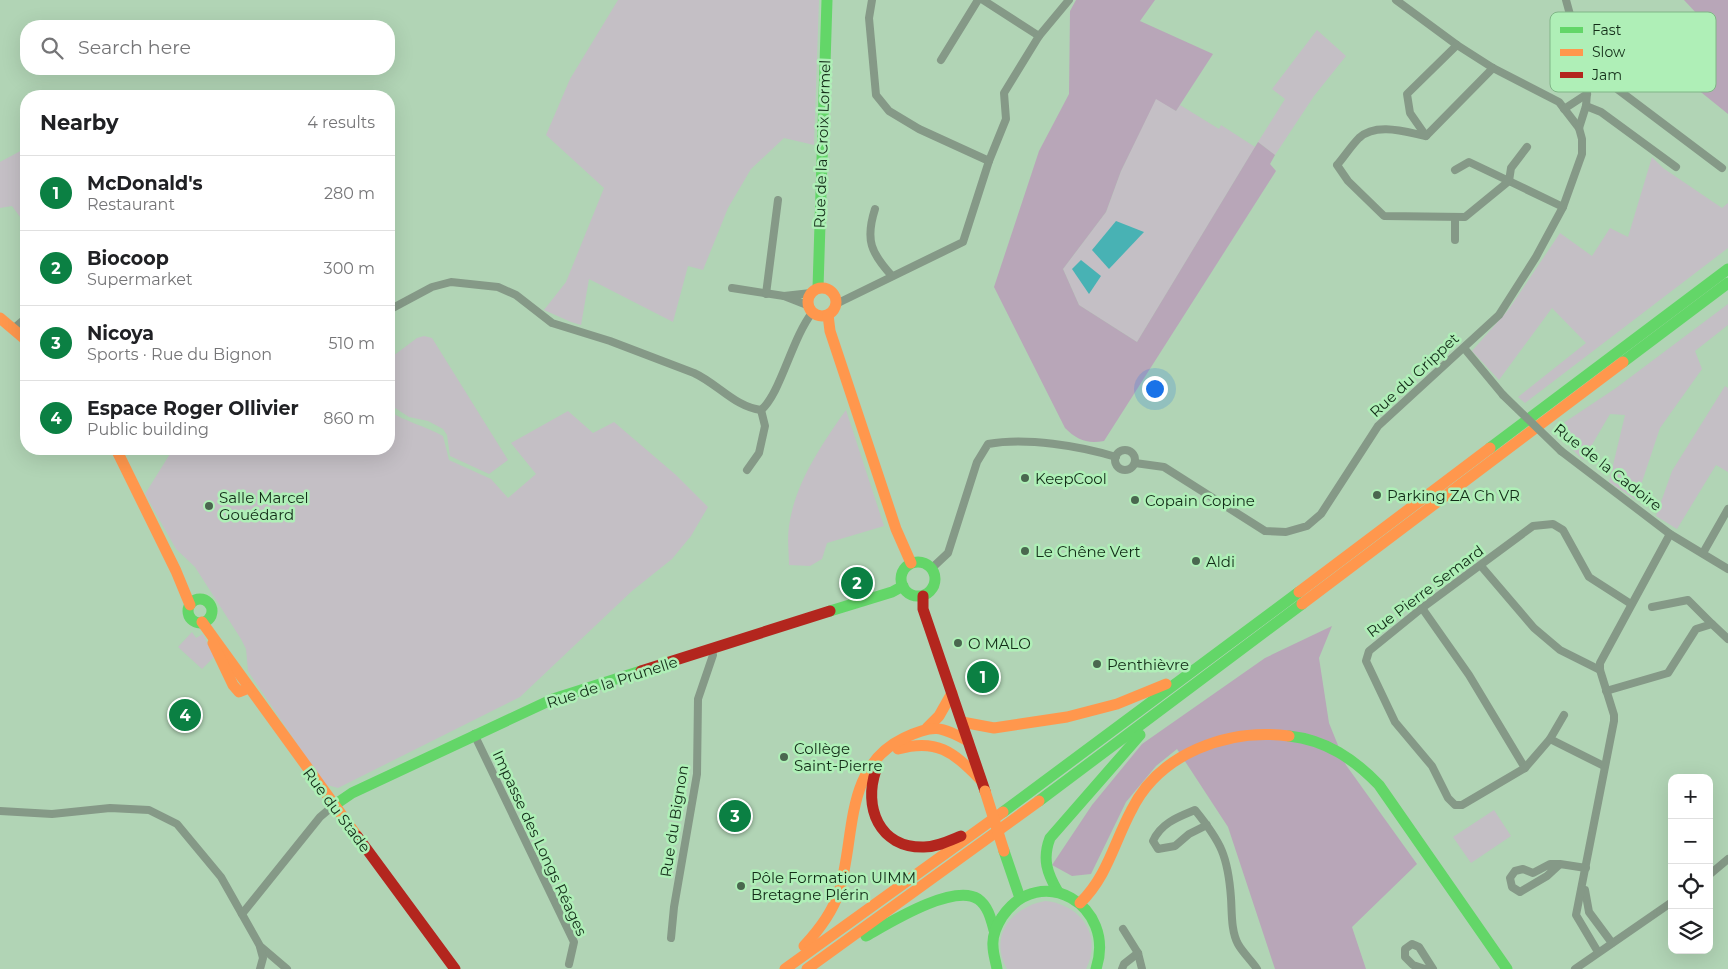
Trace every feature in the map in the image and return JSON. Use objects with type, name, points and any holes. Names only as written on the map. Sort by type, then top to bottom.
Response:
[{"type":"main road","name":"Rue de la Croix Lormel","points":[[814,291],[827,0]]},
{"type":"main road","points":[[785,969],[979,830],[1188,675],[1728,269]]},
{"type":"main road","points":[[807,969],[1224,663],[1728,283]]},
{"type":"main road","points":[[828,315],[820,316],[810,309],[814,291],[831,291],[836,304],[828,315],[830,331],[896,529],[911,563]]},
{"type":"main road","points":[[0,318],[20,335]]},
{"type":"main road","name":"Rue du Stade","points":[[119,455],[176,571],[194,602]]},
{"type":"main road","points":[[922,562],[935,566],[935,584],[923,596],[911,595],[903,586],[903,571],[911,563],[922,562]]},
{"type":"main road","name":"Rue de la Prunelle","points":[[333,806],[352,793],[474,734],[553,699],[892,592],[903,586]]},
{"type":"main road","points":[[923,596],[923,609],[1020,898]]},
{"type":"main road","name":"Rue du Stade","points":[[194,602],[209,604],[206,619],[211,634],[223,648]]},
{"type":"main road","name":"Rue du Stade","points":[[194,602],[188,613],[192,619],[206,619]]},
{"type":"main road","name":"Rue du Stade","points":[[206,619],[244,690],[273,725],[428,928],[456,969]]},
{"type":"main road","points":[[211,634],[214,648],[232,685],[244,690]]},
{"type":"main road","points":[[962,722],[994,728],[1067,717],[1117,704],[1188,675]]},
{"type":"main road","points":[[1058,892],[1046,870],[1044,852],[1050,838],[1132,743],[1173,709],[1189,689]]},
{"type":"main road","points":[[779,969],[817,934],[833,909],[843,882],[857,793],[868,767],[885,748],[927,728],[939,716],[952,693]]},
{"type":"main road","points":[[927,728],[946,730],[968,741]]},
{"type":"main road","points":[[1080,903],[1097,888],[1131,810],[1153,779],[1191,750],[1232,736],[1268,733],[1303,738],[1328,747],[1354,761],[1379,785],[1507,969]]},
{"type":"main road","points":[[979,830],[934,846],[904,844],[890,836],[878,823],[870,805],[869,795],[870,785],[880,764],[898,749],[916,744],[927,743],[944,748],[960,758],[980,779]]},
{"type":"main road","points":[[997,969],[992,944],[994,930],[1004,912],[1020,898],[1038,892],[1058,892],[1080,903],[1091,914],[1098,927],[1101,942],[1100,957],[1096,969]]},
{"type":"main road","points":[[835,949],[853,943],[944,898],[962,894],[975,897],[982,902],[990,915],[994,930]]},
{"type":"street","points":[[872,0],[869,18],[876,95],[889,111],[922,131],[989,161]]},
{"type":"street","points":[[941,60],[978,0]]},
{"type":"street","points":[[983,0],[1039,36]]},
{"type":"street","points":[[836,304],[964,242],[989,161],[1006,119],[1004,93],[1039,36],[1069,0]]},
{"type":"street","points":[[1396,0],[1457,45],[1493,68],[1551,97],[1564,108],[1578,128]]},
{"type":"street","name":"Rue du Grippet","points":[[1566,0],[1570,12]]},
{"type":"street","points":[[1426,136],[1410,113],[1407,94],[1457,45]]},
{"type":"street","points":[[1426,136],[1493,68]]},
{"type":"street","points":[[1621,92],[1722,168]]},
{"type":"street","points":[[1564,108],[1587,94]]},
{"type":"street","name":"Rue du Grippet","points":[[1135,463],[1164,467],[1265,531],[1286,532],[1307,526],[1321,514],[1332,500],[1378,426],[1499,315],[1536,257],[1563,207],[1582,154],[1582,140],[1578,128],[1586,106],[1587,94]]},
{"type":"street","points":[[1586,106],[1601,112],[1676,167]]},
{"type":"street","points":[[1426,136],[1402,131],[1374,130],[1359,137],[1337,166],[1348,181],[1384,216],[1465,217],[1508,181],[1511,168],[1527,147]]},
{"type":"street","points":[[1456,170],[1469,162],[1563,207]]},
{"type":"street","points":[[766,294],[778,200]]},
{"type":"street","points":[[875,209],[871,221],[871,243],[874,257],[892,276]]},
{"type":"street","points":[[1455,217],[1455,240]]},
{"type":"street","points":[[395,307],[432,287],[451,282],[498,286],[516,295],[552,323],[610,340],[694,373],[707,379],[746,408],[761,410]]},
{"type":"street","points":[[732,288],[784,296],[814,291]]},
{"type":"street","points":[[761,410],[771,398],[810,309],[784,296]]},
{"type":"street","points":[[13,329],[20,323]]},
{"type":"street","name":"Rue de la Cadoire","points":[[1464,348],[1503,395],[1561,450],[1670,534],[1728,569]]},
{"type":"street","points":[[747,470],[759,453],[765,426],[761,410]]},
{"type":"street","points":[[935,566],[948,552],[977,462],[988,444],[1010,440],[1095,450],[1116,457]]},
{"type":"street","points":[[1121,451],[1129,451],[1135,457],[1135,463],[1128,469],[1121,469],[1117,465],[1116,457],[1121,451]]},
{"type":"street","points":[[1703,553],[1728,509]]},
{"type":"street","name":"Rue Pierre Semard","points":[[1564,715],[1550,739],[1525,768],[1462,804],[1455,805],[1448,798],[1432,766],[1395,722],[1366,661],[1369,652],[1422,608],[1533,526],[1554,524],[1563,530],[1588,577],[1631,604]]},
{"type":"street","points":[[1598,952],[1576,915],[1584,881],[1614,715],[1600,670],[1600,663],[1670,534]]},
{"type":"street","points":[[1481,566],[1534,628],[1560,650],[1600,670]]},
{"type":"street","points":[[1652,607],[1688,600],[1728,639]]},
{"type":"street","points":[[1422,608],[1469,675],[1525,768]]},
{"type":"street","points":[[1606,691],[1668,673],[1696,629],[1712,624]]},
{"type":"street","name":"Rue du Bignon","points":[[671,938],[674,907],[697,774],[698,699],[714,655],[712,650]]},
{"type":"street","name":"Impasse des Longs Réages","points":[[474,734],[574,942],[569,964]]},
{"type":"street","points":[[1550,739],[1604,766]]},
{"type":"street","points":[[242,914],[320,817],[333,806]]},
{"type":"street","points":[[0,811],[52,814],[110,808],[148,810],[177,824],[221,877],[260,946],[263,958],[260,969]]},
{"type":"street","points":[[1207,825],[1189,834],[1175,846],[1158,849],[1153,841],[1158,831],[1172,820],[1195,810],[1207,825],[1219,842],[1226,863],[1238,945],[1257,969]]},
{"type":"street","points":[[1713,872],[1728,859]]},
{"type":"street","points":[[1560,864],[1547,876],[1520,892],[1512,887],[1510,878],[1515,871],[1523,869],[1533,873],[1550,864],[1560,864],[1586,868]]},
{"type":"street","points":[[1584,881],[1589,912],[1612,943]]},
{"type":"street","points":[[1575,969],[1668,905]]},
{"type":"street","points":[[1123,929],[1138,954],[1142,969]]},
{"type":"street","points":[[1425,969],[1405,957],[1405,949],[1412,944],[1419,947],[1433,969]]},
{"type":"street","points":[[260,946],[287,969]]},
{"type":"street","points":[[1122,969],[1124,964],[1138,954]]},
{"type":"shaded area","points":[[618,0],[819,0],[814,145],[784,138],[751,169],[728,208],[703,270],[688,266],[673,322],[589,279],[581,325],[544,310],[566,282],[604,188],[546,135],[570,79]]},
{"type":"shaded area","points":[[1076,0],[1155,0],[1140,21],[1213,54],[1176,111],[1156,99],[1121,171],[1106,212],[1063,269],[1079,305],[1137,342],[1258,142],[1275,155],[1270,164],[1276,171],[1104,441],[1098,442],[1083,440],[1074,436],[1065,428],[994,287],[1039,151],[1069,94],[1070,11]]},
{"type":"shaded area","points":[[1684,0],[1728,0],[1728,114],[1701,92],[1716,92],[1716,12],[1695,12]]},
{"type":"shaded area","points":[[1317,30],[1346,56],[1314,96],[1275,155],[1258,142],[1285,99],[1272,89]]},
{"type":"shaded area","points":[[1156,98],[1176,111],[1180,105],[1219,129],[1221,125],[1255,147],[1137,342],[1079,305],[1063,269],[1106,212],[1121,171]]},
{"type":"shaded area","points":[[20,151],[20,217],[12,206],[0,208],[0,162]]},
{"type":"shaded area","points":[[1652,157],[1663,168],[1722,208],[1728,203],[1728,248],[1525,403],[1518,397],[1586,343],[1552,308],[1499,380],[1472,351],[1509,309],[1560,233],[1592,256],[1610,228],[1628,237]]},
{"type":"shaded area","points":[[1728,304],[1728,325],[1695,351],[1702,369],[1660,428],[1636,500],[1609,482],[1625,415],[1610,414],[1583,460],[1553,430],[1616,388]]},
{"type":"shaded area","points":[[424,336],[432,338],[508,460],[489,474],[450,456],[447,435],[443,429],[428,421],[409,417],[395,408],[395,354],[417,338]]},
{"type":"shaded area","points":[[1725,386],[1728,388],[1728,472],[1716,465],[1677,529],[1656,516],[1672,471]]},
{"type":"shaded area","points":[[846,410],[884,526],[827,543],[822,559],[810,566],[789,565],[788,531],[797,495],[803,479],[819,450]]},
{"type":"shaded area","points":[[568,411],[593,433],[614,422],[676,475],[708,507],[691,536],[672,559],[632,591],[520,697],[338,788],[324,784],[248,671],[246,649],[241,639],[195,567],[176,549],[145,494],[169,455],[395,455],[395,414],[443,436],[449,460],[491,479],[508,498],[536,474],[511,443]]},
{"type":"shaded area","points":[[1332,626],[1319,658],[1329,723],[1346,765],[1417,864],[1352,927],[1366,969],[1275,969],[1228,827],[1177,749],[1156,766],[1126,802],[1091,874],[1072,876],[1052,865],[1092,805],[1142,744],[1265,658]]},
{"type":"shaded area","points":[[192,632],[196,638],[203,634],[214,657],[202,669],[178,647]]},
{"type":"shaded area","points":[[1494,810],[1511,836],[1471,863],[1453,837]]},
{"type":"shaded area","points":[[1045,901],[1058,903],[1069,908],[1085,923],[1090,933],[1092,944],[1091,956],[1086,969],[1007,969],[1000,945],[1006,925],[1013,916],[1022,910],[1033,904]]},
{"type":"water","points":[[1116,221],[1144,232],[1109,269],[1092,250]]},
{"type":"water","points":[[1081,260],[1101,276],[1089,294],[1072,269]]},
{"type":"traffic: fast","points":[[818,288],[827,0]]},
{"type":"traffic: fast","points":[[1490,448],[1728,269]]},
{"type":"traffic: fast","points":[[1623,362],[1728,283]]},
{"type":"traffic: fast","points":[[918,562],[925,563],[930,567],[934,572],[935,579],[934,586],[930,591],[925,595],[918,596],[911,595],[906,591],[902,586],[901,579],[902,572],[906,567],[911,563],[918,562]]},
{"type":"traffic: fast","points":[[830,611],[892,592],[903,586]]},
{"type":"traffic: fast","points":[[1003,812],[1299,592]]},
{"type":"traffic: fast","points":[[200,599],[208,603],[212,611],[208,619],[200,623],[192,619],[188,611],[192,603],[200,599]]},
{"type":"traffic: fast","points":[[1039,801],[1302,604]]},
{"type":"traffic: fast","points":[[333,806],[352,793],[553,699],[641,671]]},
{"type":"traffic: fast","points":[[1058,892],[1047,866],[1046,853],[1050,838],[1140,735]]},
{"type":"traffic: fast","points":[[1289,736],[1327,746],[1360,767],[1379,785],[1507,969]]},
{"type":"traffic: fast","points":[[1004,851],[1020,898]]},
{"type":"traffic: fast","points":[[997,969],[993,952],[993,938],[998,924],[1002,917],[1018,901],[1036,892],[1054,892],[1071,898],[1086,910],[1096,926],[1100,946],[1096,969]]},
{"type":"traffic: fast","points":[[866,936],[905,914],[938,900],[967,895],[978,899],[984,905],[989,913],[994,930]]},
{"type":"traffic: slow","points":[[822,288],[832,292],[836,302],[832,312],[822,316],[812,312],[808,302],[812,292],[822,288]]},
{"type":"traffic: slow","points":[[828,315],[830,331],[896,529],[911,563]]},
{"type":"traffic: slow","points":[[0,318],[20,335]]},
{"type":"traffic: slow","points":[[1302,604],[1623,362]]},
{"type":"traffic: slow","points":[[1299,592],[1490,448]]},
{"type":"traffic: slow","points":[[119,455],[176,571],[190,605]]},
{"type":"traffic: slow","points":[[202,622],[357,836]]},
{"type":"traffic: slow","points":[[213,643],[233,685],[239,692],[249,688]]},
{"type":"traffic: slow","points":[[962,722],[994,728],[1067,717],[1117,704],[1166,684]]},
{"type":"traffic: slow","points":[[927,728],[939,716],[952,693]]},
{"type":"traffic: slow","points":[[804,946],[824,921],[833,907],[839,892],[855,805],[861,785],[870,767],[884,751],[904,738],[923,730],[943,730],[968,741]]},
{"type":"traffic: slow","points":[[1080,903],[1104,871],[1125,823],[1143,791],[1159,774],[1177,760],[1198,749],[1220,741],[1243,736],[1289,736]]},
{"type":"traffic: slow","points":[[898,749],[923,745],[944,750],[961,761],[980,779]]},
{"type":"traffic: slow","points":[[985,791],[1004,851]]},
{"type":"traffic: slow","points":[[807,969],[1039,801]]},
{"type":"traffic: slow","points":[[785,969],[1003,812]]},
{"type":"traffic: jam","points":[[923,596],[923,609],[985,791]]},
{"type":"traffic: jam","points":[[641,671],[830,611]]},
{"type":"traffic: jam","points":[[876,770],[872,784],[874,811],[878,823],[896,841],[908,845],[929,847],[961,836]]},
{"type":"traffic: jam","points":[[357,836],[455,969]]},
{"type":"place","name":"KeepCool","points":[[1025,478]]},
{"type":"place","name":"Parking ZA Ch VR","points":[[1377,495]]},
{"type":"place","name":"Copain Copine","points":[[1135,500]]},
{"type":"place","name":"Salle Marcel Gouédard","points":[[209,506]]},
{"type":"place","name":"Le Chêne Vert","points":[[1025,551]]},
{"type":"place","name":"Aldi","points":[[1196,561]]},
{"type":"place","name":"Biocoop","points":[[857,583]]},
{"type":"place","name":"O MALO","points":[[958,643]]},
{"type":"place","name":"Penthièvre","points":[[1097,664]]},
{"type":"place","name":"McDonald's","points":[[983,677]]},
{"type":"place","name":"Espace Roger Ollivier","points":[[185,715]]},
{"type":"place","name":"Collège Saint-Pierre","points":[[784,757]]},
{"type":"place","name":"Nicoya","points":[[735,816]]},
{"type":"place","name":"Pôle Formation UIMM Bretagne Plérin","points":[[741,886]]}]
